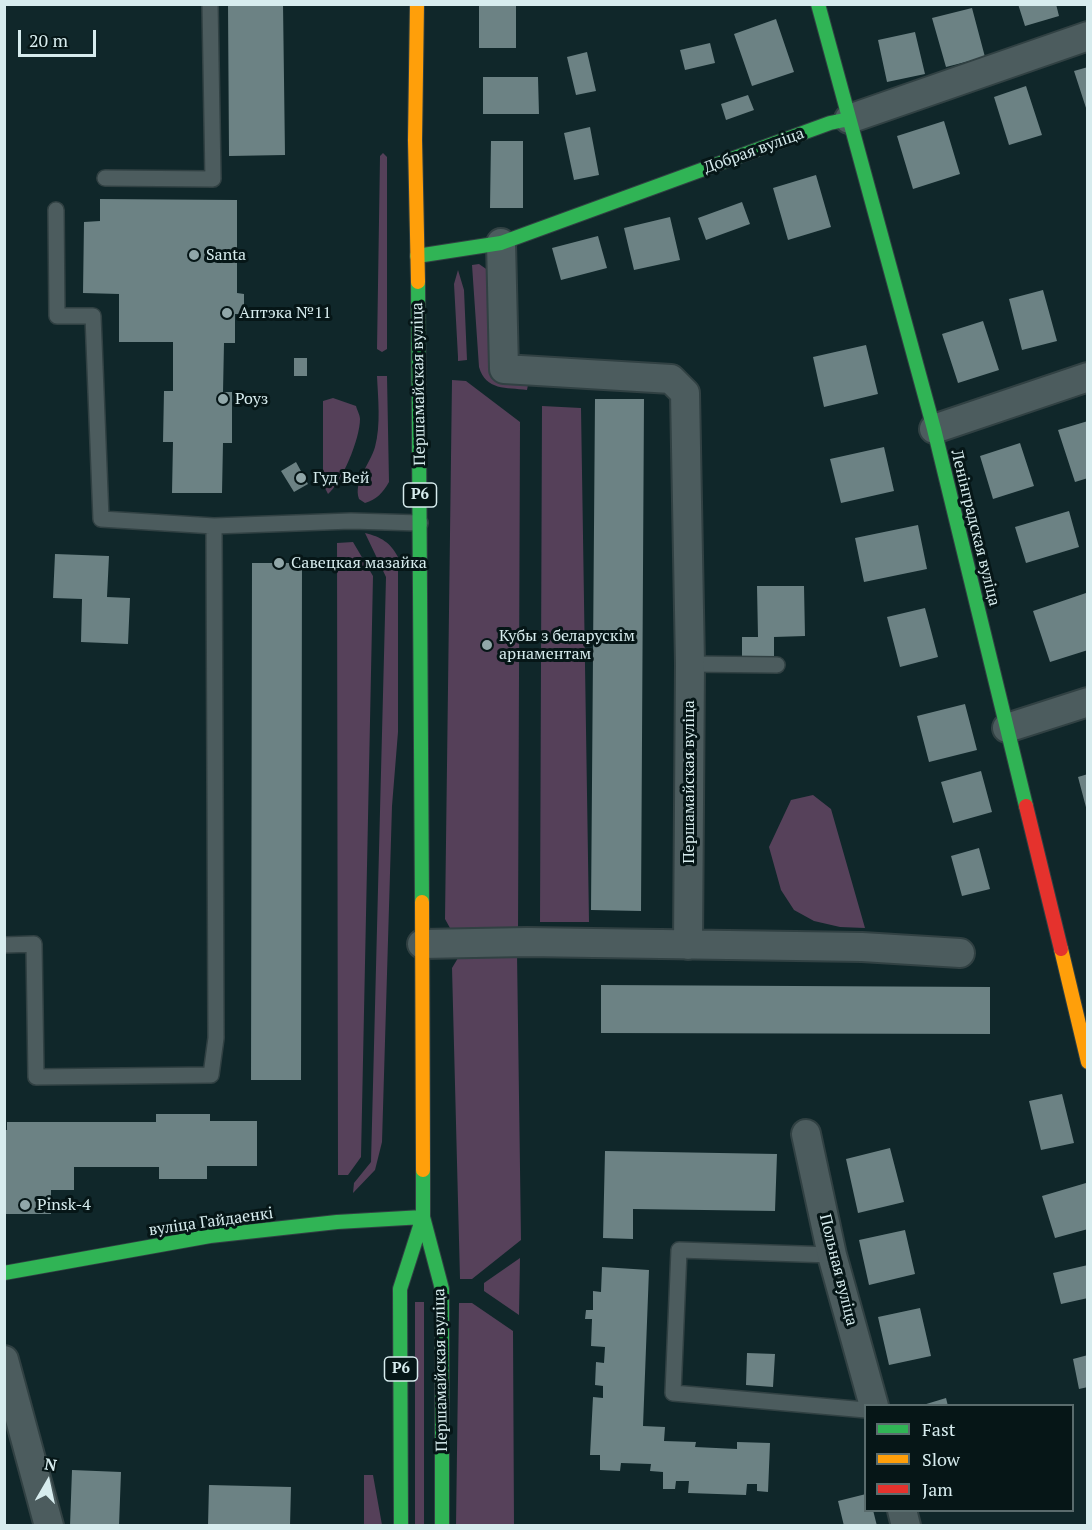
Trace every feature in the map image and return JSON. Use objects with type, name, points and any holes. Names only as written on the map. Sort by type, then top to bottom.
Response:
[{"type":"street","name":"Першамайская вуліца","points":[[417,4],[415,140],[420,523],[423,1217],[442,1289],[442,1526]]},
{"type":"street","name":"Ленінградская вуліца","points":[[818,4],[934,429],[1007,728],[1079,994],[1088,1062]]},
{"type":"street","name":"Добрая вуліца","points":[[417,256],[501,243],[830,123],[849,119],[1088,36]]},
{"type":"street","name":"Першамайская вуліца","points":[[501,243],[504,369],[671,379],[685,393],[690,664],[688,945]]},
{"type":"street","points":[[934,429],[1088,377]]},
{"type":"street","points":[[1007,728],[1088,702]]},
{"type":"street","points":[[422,944],[527,942],[862,947],[960,953]]},
{"type":"street","name":"Польная вуліца","points":[[806,1134],[832,1255],[873,1404]]},
{"type":"street","name":"Першамайская вуліца","points":[[401,1526],[400,1289],[423,1217]]},
{"type":"street","name":"вуліца Гайдаенкі","points":[[4,1273],[210,1236],[337,1222],[423,1217]]},
{"type":"street","points":[[4,1360],[49,1526]]},
{"type":"lane","points":[[105,178],[213,179],[210,4]]},
{"type":"lane","points":[[56,210],[57,316],[93,316],[101,519],[214,526],[351,521],[420,523]]},
{"type":"lane","points":[[4,945],[34,944],[36,1077],[211,1075],[216,1038],[214,526]]},
{"type":"lane","points":[[690,664],[777,665]]},
{"type":"lane","points":[[832,1255],[679,1250],[673,1393],[864,1410]]},
{"type":"shaded area","points":[[383,153],[387,157],[387,349],[382,352],[377,349],[380,156]]},
{"type":"shaded area","points":[[479,264],[492,273],[494,376],[528,385],[527,390],[504,388],[492,384],[482,375],[479,367],[472,265]]},
{"type":"shaded area","points":[[458,270],[464,290],[467,360],[458,361],[454,284]]},
{"type":"shaded area","points":[[377,376],[387,376],[389,482],[379,496],[365,503],[359,499],[358,486],[377,439],[379,412]]},
{"type":"shaded area","points":[[452,380],[466,381],[520,422],[518,933],[458,932],[450,928],[445,919]]},
{"type":"shaded area","points":[[333,398],[356,406],[360,419],[349,460],[339,480],[328,494],[323,484],[323,401]]},
{"type":"shaded area","points":[[542,406],[581,408],[589,922],[540,922]]},
{"type":"shaded area","points":[[365,533],[385,541],[398,557],[398,732],[392,806],[382,1142],[375,1170],[353,1193],[354,1183],[371,1162],[386,577]]},
{"type":"shaded area","points":[[353,542],[373,576],[361,1157],[348,1175],[338,1175],[337,543]]},
{"type":"shaded area","points":[[813,795],[831,809],[865,928],[840,927],[814,921],[794,910],[781,890],[769,847],[791,800]]},
{"type":"shaded area","points":[[517,953],[521,1240],[472,1279],[460,1279],[452,968],[458,958],[465,955]]},
{"type":"shaded area","points":[[520,1258],[519,1315],[484,1291],[484,1283]]},
{"type":"shaded area","points":[[415,1302],[424,1302],[424,1525],[415,1526]]},
{"type":"shaded area","points":[[459,1303],[472,1303],[513,1331],[514,1525],[456,1526]]},
{"type":"shaded area","points":[[364,1475],[373,1475],[382,1525],[364,1525]]},
{"type":"building","points":[[228,4],[283,4],[285,155],[229,156]]},
{"type":"building","points":[[479,4],[516,4],[516,48],[479,48]]},
{"type":"building","points":[[1018,4],[1056,4],[1059,16],[1025,26]]},
{"type":"building","points":[[972,8],[985,57],[946,67],[932,18]]},
{"type":"building","points":[[776,19],[794,72],[752,86],[734,34]]},
{"type":"building","points":[[915,32],[925,74],[887,82],[878,40]]},
{"type":"building","points":[[710,43],[715,63],[685,70],[680,50]]},
{"type":"building","points":[[587,52],[596,91],[576,95],[567,57]]},
{"type":"building","points":[[1088,67],[1088,111],[1087,111],[1074,71]]},
{"type":"building","points":[[483,77],[538,77],[539,114],[483,114]]},
{"type":"building","points":[[1026,86],[1042,135],[1009,145],[994,97]]},
{"type":"building","points":[[748,95],[754,110],[726,120],[721,104]]},
{"type":"building","points":[[944,121],[960,174],[913,189],[897,136]]},
{"type":"building","points":[[590,127],[599,175],[574,180],[564,133]]},
{"type":"building","points":[[491,141],[523,141],[523,208],[490,208]]},
{"type":"building","points":[[816,175],[831,227],[788,240],[773,188]]},
{"type":"building","points":[[100,199],[237,200],[237,293],[244,294],[244,314],[235,314],[235,343],[224,343],[223,392],[232,392],[232,443],[223,443],[222,493],[172,493],[173,442],[163,442],[164,391],[173,391],[173,342],[119,342],[119,294],[83,293],[84,222],[100,221]]},
{"type":"building","points":[[742,202],[750,224],[706,240],[698,218]]},
{"type":"building","points":[[670,217],[680,260],[634,270],[624,228]]},
{"type":"building","points":[[598,236],[607,268],[561,280],[552,248]]},
{"type":"building","points":[[1043,290],[1057,341],[1022,350],[1009,299]]},
{"type":"building","points":[[983,321],[999,370],[958,383],[942,334]]},
{"type":"building","points":[[866,345],[878,394],[824,407],[813,357]]},
{"type":"building","points":[[294,358],[307,358],[307,376],[294,376]]},
{"type":"building","points":[[595,399],[644,399],[641,911],[591,910]]},
{"type":"building","points":[[1088,421],[1088,478],[1075,482],[1058,430]]},
{"type":"building","points":[[1020,443],[1034,486],[993,499],[980,456]]},
{"type":"building","points":[[884,447],[894,491],[841,503],[830,459]]},
{"type":"building","points":[[296,462],[308,484],[294,492],[281,471]]},
{"type":"building","points":[[1069,511],[1079,547],[1026,563],[1015,527]]},
{"type":"building","points":[[918,525],[927,569],[864,582],[855,538]]},
{"type":"building","points":[[55,554],[109,556],[107,597],[130,598],[128,644],[81,642],[82,599],[53,598]]},
{"type":"building","points":[[252,563],[302,563],[301,1080],[251,1080]]},
{"type":"building","points":[[757,586],[804,586],[805,636],[774,637],[774,661],[742,661],[742,637],[758,637]]},
{"type":"building","points":[[1086,593],[1088,650],[1050,662],[1033,611]]},
{"type":"building","points":[[925,608],[938,657],[900,667],[887,617]]},
{"type":"building","points":[[965,704],[977,750],[929,762],[917,716]]},
{"type":"building","points":[[981,771],[992,812],[953,823],[941,782]]},
{"type":"building","points":[[1088,774],[1088,811],[1087,811],[1078,777]]},
{"type":"building","points":[[979,848],[990,889],[962,896],[951,856]]},
{"type":"building","points":[[601,985],[990,987],[990,1034],[601,1033]]},
{"type":"building","points":[[1062,1094],[1074,1143],[1041,1150],[1029,1101]]},
{"type":"building","points":[[156,1114],[210,1114],[210,1121],[257,1121],[257,1166],[207,1166],[207,1179],[159,1179],[159,1167],[74,1167],[74,1190],[51,1190],[51,1214],[4,1214],[4,1130],[7,1130],[7,1122],[156,1122]]},
{"type":"building","points":[[890,1148],[904,1202],[858,1213],[846,1159]]},
{"type":"building","points":[[605,1151],[777,1154],[775,1211],[633,1209],[633,1239],[603,1238]]},
{"type":"building","points":[[1086,1183],[1088,1229],[1055,1238],[1042,1196]]},
{"type":"building","points":[[905,1230],[915,1274],[869,1285],[859,1240]]},
{"type":"building","points":[[1088,1265],[1088,1298],[1061,1304],[1053,1273]]},
{"type":"building","points":[[602,1267],[649,1270],[643,1426],[665,1427],[664,1441],[696,1442],[695,1447],[737,1449],[737,1442],[770,1443],[768,1492],[757,1491],[757,1484],[747,1484],[746,1495],[688,1493],[689,1481],[676,1481],[675,1489],[663,1489],[663,1472],[650,1471],[651,1464],[621,1463],[620,1471],[600,1470],[600,1455],[590,1455],[593,1397],[603,1398],[603,1386],[595,1385],[596,1362],[604,1363],[605,1347],[591,1346],[592,1319],[585,1319],[586,1310],[593,1310],[593,1291],[601,1292]]},
{"type":"building","points":[[920,1308],[931,1356],[889,1365],[878,1317]]},
{"type":"building","points":[[747,1353],[775,1354],[773,1387],[746,1385]]},
{"type":"building","points":[[1088,1355],[1088,1387],[1079,1389],[1073,1359]]},
{"type":"building","points":[[946,1398],[948,1404],[926,1404]]},
{"type":"building","points":[[72,1470],[121,1472],[119,1526],[70,1526]]},
{"type":"building","points":[[209,1485],[291,1487],[290,1526],[208,1526]]},
{"type":"building","points":[[864,1494],[864,1512],[874,1512],[877,1526],[844,1526],[838,1501]]},
{"type":"traffic: fast","points":[[818,4],[934,429],[1026,806]]},
{"type":"traffic: fast","points":[[417,256],[501,243],[830,123],[849,119]]},
{"type":"traffic: fast","points":[[418,282],[422,902]]},
{"type":"traffic: fast","points":[[423,1170],[423,1217],[442,1289],[442,1526]]},
{"type":"traffic: fast","points":[[4,1273],[210,1236],[337,1222],[423,1217]]},
{"type":"traffic: fast","points":[[401,1526],[400,1289],[423,1217]]},
{"type":"traffic: slow","points":[[417,4],[415,140],[418,282]]},
{"type":"traffic: slow","points":[[422,902],[423,1170]]},
{"type":"traffic: slow","points":[[1061,949],[1088,1062]]},
{"type":"traffic: jam","points":[[1026,806],[1061,949]]},
{"type":"place","name":"Santa","points":[[194,255]]},
{"type":"place","name":"Аптэка №11","points":[[227,313]]},
{"type":"place","name":"Роуз","points":[[223,399]]},
{"type":"place","name":"Гуд Вей","points":[[301,478]]},
{"type":"place","name":"Савецкая мазайка","points":[[279,563]]},
{"type":"place","name":"Кубы з беларускім арнаментам","points":[[487,645]]},
{"type":"place","name":"Pinsk-4","points":[[25,1205]]}]
